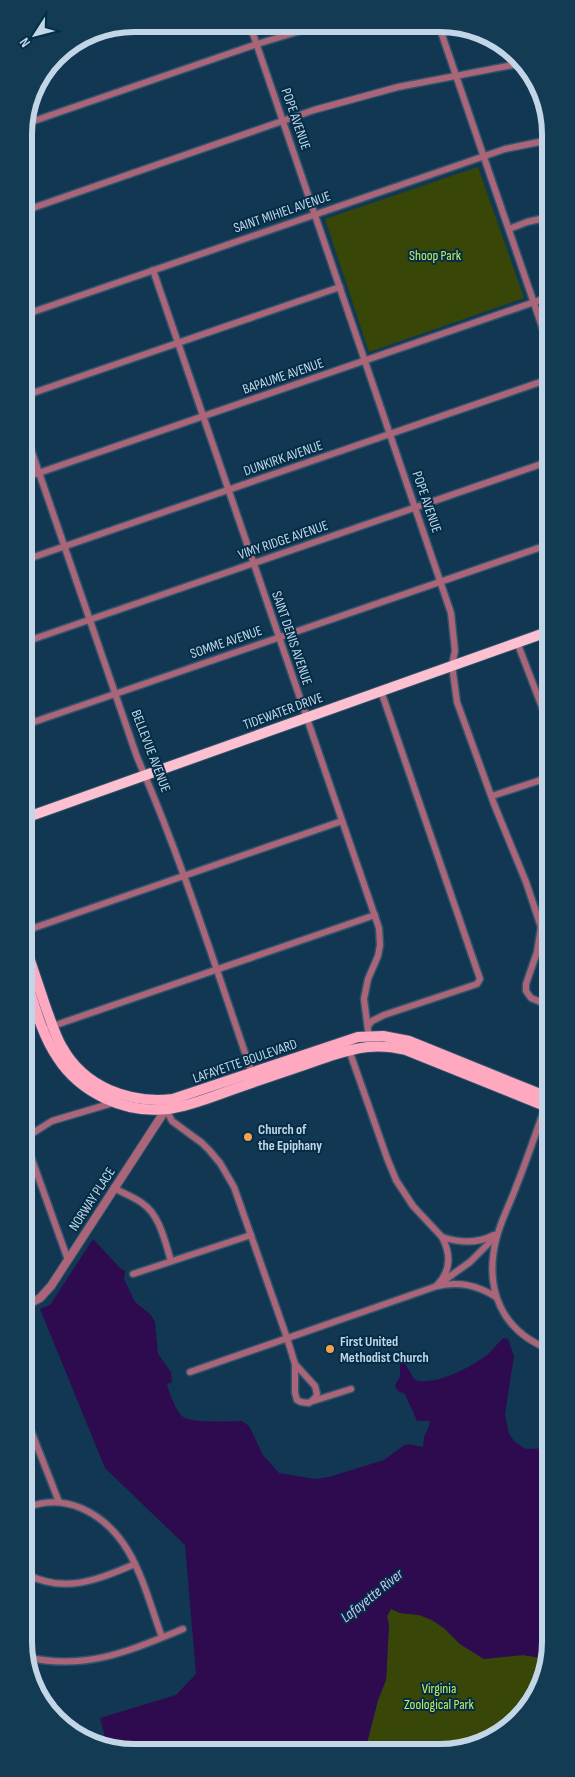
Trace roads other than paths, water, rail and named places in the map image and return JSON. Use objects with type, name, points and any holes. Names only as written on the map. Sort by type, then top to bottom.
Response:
[{"type":"highway","name":"TIDEWATER DRIVE","points":[[33,815],[542,634]]},
{"type":"main road","name":"LAFAYETTE BOULEVARD","points":[[32,973],[56,1055],[69,1072],[92,1092],[118,1099],[138,1109],[166,1109],[184,1106],[253,1077]]},
{"type":"main road","name":"LAFAYETTE BOULEVARD","points":[[32,993],[48,1028]]},
{"type":"main road","name":"LAFAYETTE BOULEVARD","points":[[118,1099],[173,1099],[253,1077],[369,1036],[394,1047],[542,1099]]},
{"type":"street","name":"POPE AVENUE","points":[[252,32],[451,613],[455,651],[452,665],[457,702],[526,882],[541,927],[537,952],[526,984],[526,992],[531,998],[542,1003]]},
{"type":"street","points":[[34,121],[256,44],[296,32]]},
{"type":"street","points":[[442,32],[542,324]]},
{"type":"street","points":[[33,208],[284,121],[363,96],[515,64]]},
{"type":"street","name":"SAINT MIHIEL AVENUE","points":[[33,312],[484,156],[514,146],[542,141]]},
{"type":"street","points":[[509,229],[542,219]]},
{"type":"street","name":"SAINT DENIS AVENUE","points":[[153,270],[379,928],[380,945],[377,960],[366,988],[365,1013],[369,1036]]},
{"type":"street","points":[[33,393],[340,286]]},
{"type":"street","name":"BAPAUME AVENUE","points":[[33,475],[542,299]]},
{"type":"street","name":"DUNKIRK AVENUE","points":[[33,557],[542,382]]},
{"type":"street","name":"BELLEVUE AVENUE","points":[[33,455],[137,756],[147,775],[184,875],[253,1077]]},
{"type":"street","name":"VIMY RIDGE AVENUE","points":[[33,639],[542,464]]},
{"type":"street","name":"SOMME AVENUE","points":[[33,722],[542,547]]},
{"type":"street","points":[[517,642],[542,707]]},
{"type":"street","points":[[369,1036],[372,1021],[477,984],[480,979],[381,691]]},
{"type":"street","points":[[492,796],[542,779]]},
{"type":"street","points":[[32,928],[342,821]]},
{"type":"street","points":[[48,1028],[375,915]]},
{"type":"street","points":[[347,1045],[396,1180],[413,1206],[442,1237],[448,1251],[449,1266],[442,1280],[436,1286]]},
{"type":"street","points":[[32,1134],[52,1121],[118,1099]]},
{"type":"street","name":"NORWAY PLACE","points":[[32,1302],[44,1295],[173,1099]]},
{"type":"street","points":[[166,1109],[172,1121],[202,1142],[220,1164],[234,1187],[295,1364],[295,1396],[304,1404],[351,1389]]},
{"type":"street","points":[[542,1119],[498,1234],[492,1269],[496,1297],[503,1313],[516,1330],[531,1342],[542,1346]]},
{"type":"street","points":[[32,1160],[68,1260]]},
{"type":"street","points":[[114,1188],[141,1202],[153,1214],[159,1224],[171,1261]]},
{"type":"street","points":[[442,1237],[468,1242],[483,1240],[498,1234]]},
{"type":"street","points":[[436,1286],[470,1262],[498,1234]]},
{"type":"street","points":[[133,1274],[251,1235]]},
{"type":"street","points":[[190,1372],[436,1286],[468,1285],[496,1297]]},
{"type":"street","points":[[295,1364],[315,1386],[317,1394],[312,1401]]},
{"type":"street","points":[[32,1434],[59,1502]]},
{"type":"street","points":[[32,1505],[39,1502],[59,1502],[76,1506],[90,1512],[107,1524],[125,1544],[135,1564],[162,1637]]},
{"type":"street","points":[[32,1577],[46,1583],[67,1585],[97,1579],[135,1564]]},
{"type":"street","points":[[33,1658],[64,1662],[113,1656],[183,1629]]},
{"type":"water","name":"Lafayette River","points":[[93,1239],[125,1271],[124,1279],[135,1302],[151,1315],[155,1322],[158,1354],[171,1372],[172,1382],[167,1384],[180,1414],[186,1419],[210,1422],[242,1421],[249,1426],[263,1455],[279,1473],[315,1479],[329,1477],[384,1460],[408,1444],[423,1447],[424,1437],[430,1421],[417,1421],[405,1394],[398,1391],[395,1386],[400,1376],[402,1359],[415,1380],[431,1381],[441,1379],[477,1362],[504,1338],[508,1339],[514,1356],[505,1414],[509,1434],[515,1442],[526,1449],[542,1448],[541,1658],[523,1655],[484,1659],[460,1644],[445,1629],[432,1620],[419,1615],[400,1613],[391,1609],[387,1616],[389,1625],[386,1680],[378,1700],[367,1744],[128,1744],[115,1743],[100,1738],[105,1737],[100,1718],[176,1695],[196,1674],[185,1545],[105,1468],[40,1309],[50,1305]]},
{"type":"place","name":"Church of the Epiphany","points":[[248,1137]]},
{"type":"place","name":"First United Methodist Church","points":[[330,1349]]},
{"type":"park label","name":"Shoop Park","points":[[435,255]]},
{"type":"park label","name":"Virginia Zoological Park","points":[[439,1696]]}]
